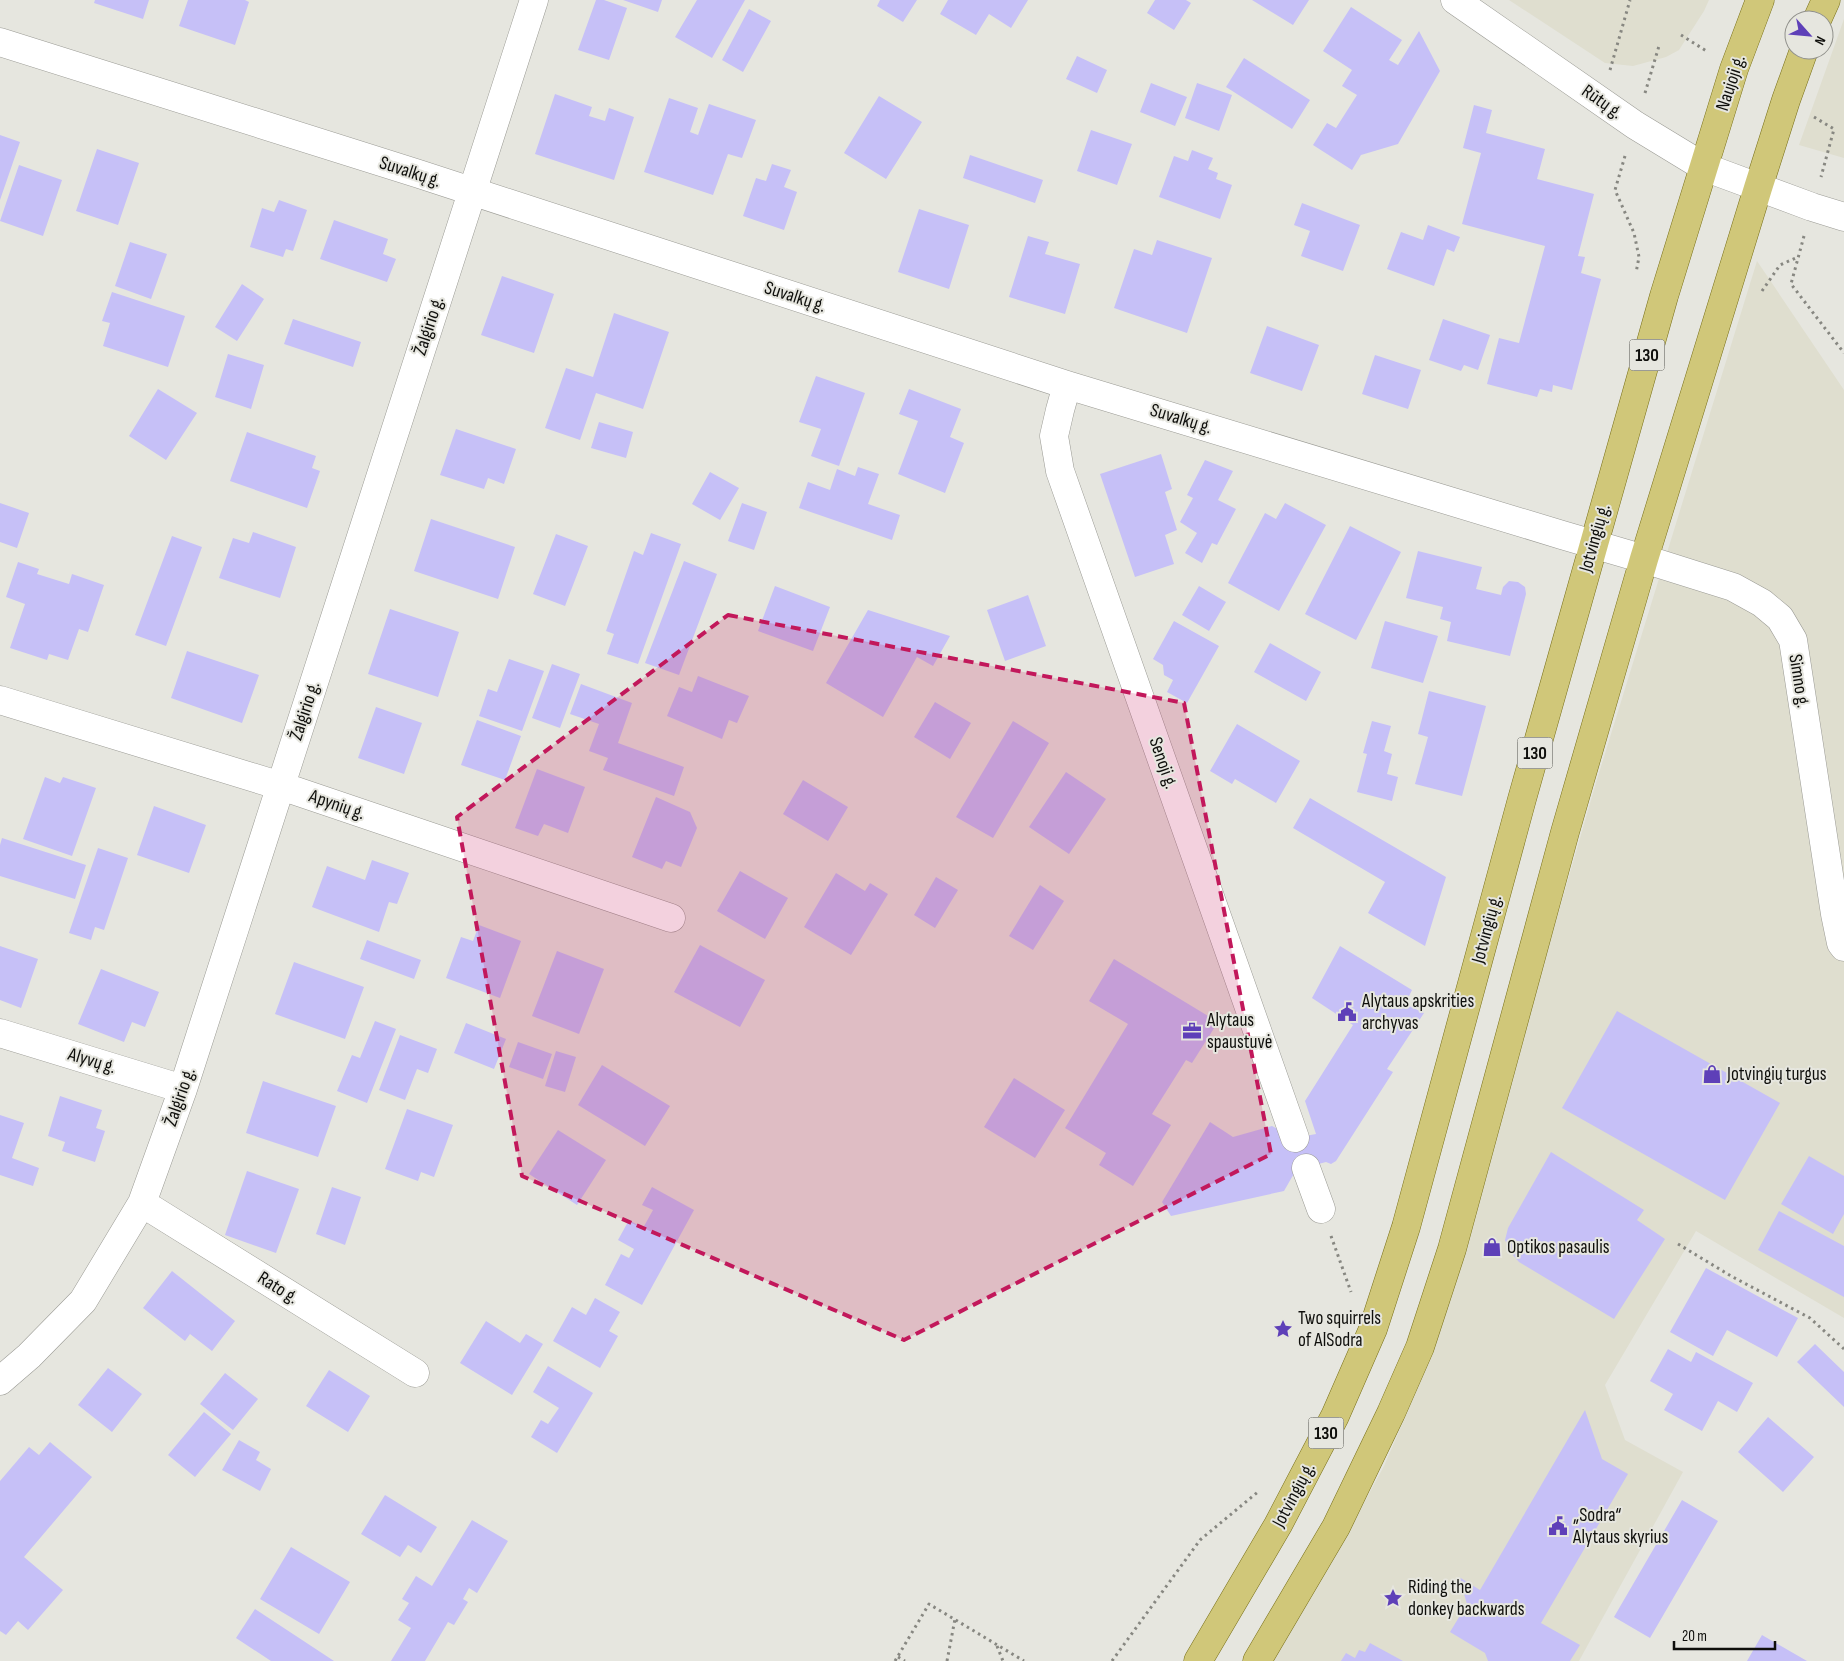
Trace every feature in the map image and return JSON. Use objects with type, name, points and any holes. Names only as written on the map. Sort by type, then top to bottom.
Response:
[{"type":"main road","name":"Naujoji g.","points":[[1704,167],[1734,69],[1760,0]]},
{"type":"main road","points":[[1257,1661],[1336,1527],[1391,1413],[1420,1347],[1452,1249],[1562,842],[1644,559],[1758,188],[1800,60]]},
{"type":"main road","name":"Jotvingių g.","points":[[1198,1661],[1278,1525],[1335,1416],[1373,1329],[1406,1227],[1593,545],[1664,296],[1704,167]]},
{"type":"street","name":"Žalgirio g.","points":[[0,1380],[29,1356],[83,1301],[142,1203],[183,1089],[534,0]]},
{"type":"street","name":"Rūtų g.","points":[[1454,0],[1635,125],[1704,167],[1758,188],[1844,217]]},
{"type":"street","name":"Suvalkų g.","points":[[0,42],[472,192],[1067,385],[1593,545]]},
{"type":"street","name":"Senoji g.","points":[[1067,385],[1054,436],[1060,470],[1295,1138]]},
{"type":"street","name":"Simno g.","points":[[1593,545],[1644,559],[1733,588],[1762,603],[1780,618],[1793,640],[1835,914],[1841,943],[1844,947]]},
{"type":"street","name":"Apynių g.","points":[[0,700],[281,786],[671,918]]},
{"type":"street","name":"Alyvų g.","points":[[0,1033],[183,1089]]},
{"type":"street","points":[[1306,1168],[1321,1209]]},
{"type":"street","name":"Rato g.","points":[[142,1203],[415,1373]]},
{"type":"path","points":[[1602,102],[1630,0]]},
{"type":"path","points":[[1834,129],[1791,284],[1844,353]]},
{"type":"path","points":[[1321,1209],[1353,1297],[1356,1288]]},
{"type":"path","points":[[1678,1244],[1731,1276],[1810,1318],[1844,1349]]},
{"type":"path","points":[[1112,1661],[1200,1540],[1266,1485]]},
{"type":"path","points":[[895,1661],[930,1604],[1024,1661]]},
{"type":"path","points":[[947,1661],[955,1619]]},
{"type":"path","points":[[997,1645],[1004,1661]]},
{"type":"path","points":[[898,1657],[905,1661]]},
{"type":"highlighted area","points":[[728,615],[1184,703],[1271,1154],[904,1340],[522,1176],[457,817]]},
{"type":"shaded area","points":[[1509,0],[1709,0],[1679,50],[1666,57],[1633,66],[1605,63]]},
{"type":"shaded area","points":[[1844,19],[1844,158],[1799,145],[1829,60],[1834,60],[1834,47]]},
{"type":"shaded area","points":[[1757,261],[1844,390],[1844,1318],[1696,1231],[1605,1385],[1625,1440],[1683,1472],[1579,1661],[1272,1661],[1345,1538],[1384,1466],[1420,1383],[1443,1313],[1595,786]]},
{"type":"building","points":[[95,0],[149,0],[143,19],[94,3]]},
{"type":"building","points":[[188,0],[245,0],[249,2],[235,45],[179,26]]},
{"type":"building","points":[[596,0],[604,0],[627,8],[609,60],[578,50]]},
{"type":"building","points":[[623,0],[662,0],[658,12]]},
{"type":"building","points":[[697,0],[745,0],[712,58],[675,37]]},
{"type":"building","points":[[880,0],[917,0],[903,22],[877,6]]},
{"type":"building","points":[[948,0],[1028,0],[1011,28],[989,14],[976,35],[940,14]]},
{"type":"building","points":[[1155,0],[1186,0],[1191,3],[1174,30],[1147,13]]},
{"type":"building","points":[[1252,0],[1309,0],[1293,25]]},
{"type":"building","points":[[1351,7],[1402,40],[1389,60],[1398,65],[1419,31],[1440,71],[1398,144],[1361,155],[1352,170],[1313,145],[1327,123],[1336,128],[1357,95],[1342,86],[1352,70],[1323,51]]},
{"type":"building","points":[[749,9],[771,21],[743,72],[722,60]]},
{"type":"building","points":[[1077,56],[1107,70],[1097,93],[1066,79]]},
{"type":"building","points":[[1244,58],[1310,100],[1292,129],[1226,87]]},
{"type":"building","points":[[1151,83],[1187,97],[1175,126],[1140,112]]},
{"type":"building","points":[[1197,83],[1232,95],[1219,131],[1185,118]]},
{"type":"building","points":[[555,94],[592,107],[589,116],[605,121],[609,108],[634,117],[614,180],[535,154]]},
{"type":"building","points":[[879,96],[922,122],[886,179],[844,153]]},
{"type":"building","points":[[669,98],[698,108],[690,132],[698,135],[709,104],[756,120],[742,158],[728,154],[713,195],[644,172]]},
{"type":"building","points":[[1474,105],[1492,110],[1486,133],[1545,149],[1537,179],[1594,194],[1578,256],[1585,257],[1581,273],[1601,279],[1572,390],[1553,385],[1552,392],[1540,389],[1537,397],[1487,384],[1499,338],[1519,343],[1545,246],[1462,224],[1481,153],[1463,148]]},
{"type":"building","points":[[1091,130],[1132,144],[1117,185],[1077,171]]},
{"type":"building","points":[[0,135],[20,142],[0,200]]},
{"type":"building","points":[[97,149],[139,163],[118,225],[76,211]]},
{"type":"building","points":[[1192,150],[1213,158],[1208,169],[1218,173],[1216,179],[1232,185],[1220,219],[1159,197],[1174,156],[1188,161]]},
{"type":"building","points":[[970,155],[1043,180],[1035,203],[963,178]]},
{"type":"building","points":[[772,164],[791,170],[784,187],[797,192],[784,230],[743,216],[756,178],[766,181]]},
{"type":"building","points":[[19,165],[62,180],[43,236],[0,221]]},
{"type":"building","points":[[279,200],[307,210],[293,251],[286,249],[283,257],[250,247],[262,208],[274,212]]},
{"type":"building","points":[[1302,203],[1360,225],[1343,271],[1301,256],[1310,231],[1294,225]]},
{"type":"building","points":[[919,209],[969,225],[949,289],[898,272]]},
{"type":"building","points":[[334,220],[388,239],[383,254],[396,259],[387,282],[320,259]]},
{"type":"building","points":[[1428,225],[1460,237],[1454,252],[1447,249],[1434,286],[1387,269],[1401,232],[1423,240]]},
{"type":"building","points":[[1028,236],[1049,242],[1045,254],[1080,264],[1065,314],[1009,297]]},
{"type":"building","points":[[1157,240],[1212,258],[1187,333],[1114,308],[1134,249],[1152,255]]},
{"type":"building","points":[[130,242],[167,254],[151,299],[115,286]]},
{"type":"building","points":[[502,276],[554,294],[534,353],[481,335]]},
{"type":"building","points":[[242,284],[264,299],[237,341],[215,327]]},
{"type":"building","points":[[112,292],[185,316],[168,367],[103,346],[110,323],[102,321]]},
{"type":"building","points":[[614,313],[669,332],[643,409],[596,393],[580,440],[545,428],[566,368],[593,377]]},
{"type":"building","points":[[293,319],[361,342],[353,367],[284,344]]},
{"type":"building","points":[[1443,319],[1490,335],[1478,370],[1464,365],[1461,371],[1429,360]]},
{"type":"building","points":[[1267,326],[1319,345],[1302,391],[1250,373]]},
{"type":"building","points":[[228,354],[264,365],[251,409],[215,397]]},
{"type":"building","points":[[1375,355],[1421,370],[1408,409],[1362,394]]},
{"type":"building","points":[[816,376],[865,393],[839,466],[811,456],[821,429],[799,422]]},
{"type":"building","points":[[158,389],[197,413],[166,460],[129,436]]},
{"type":"building","points":[[909,389],[961,409],[950,437],[964,443],[945,493],[898,474],[918,421],[899,414]]},
{"type":"building","points":[[599,422],[633,432],[626,458],[591,448]]},
{"type":"building","points":[[456,429],[516,449],[504,484],[488,478],[484,489],[440,475]]},
{"type":"building","points":[[247,432],[316,456],[312,468],[320,471],[307,508],[230,481]]},
{"type":"building","points":[[1161,454],[1172,489],[1165,492],[1177,530],[1165,535],[1174,564],[1135,577],[1100,474]]},
{"type":"building","points":[[1205,460],[1233,471],[1218,500],[1236,509],[1217,545],[1212,543],[1202,563],[1185,553],[1197,533],[1180,522],[1193,498],[1187,495]]},
{"type":"building","points":[[858,467],[879,474],[868,504],[900,515],[892,540],[799,508],[808,482],[830,490],[837,469],[855,476]]},
{"type":"building","points":[[710,472],[739,488],[720,520],[692,504]]},
{"type":"building","points":[[0,503],[29,513],[17,548],[0,542]]},
{"type":"building","points":[[742,503],[767,512],[754,550],[728,541]]},
{"type":"building","points":[[1285,503],[1326,525],[1279,611],[1228,583],[1265,513],[1276,519]]},
{"type":"building","points":[[431,519],[515,547],[498,599],[414,571]]},
{"type":"building","points":[[1350,526],[1401,552],[1356,640],[1305,614]]},
{"type":"building","points":[[253,532],[296,547],[280,598],[219,578],[233,538],[249,543]]},
{"type":"building","points":[[651,533],[681,544],[638,664],[607,654],[614,634],[606,631],[634,551],[643,555]]},
{"type":"building","points":[[556,534],[588,546],[565,606],[533,594]]},
{"type":"building","points":[[172,536],[202,547],[166,646],[135,635]]},
{"type":"building","points":[[1418,551],[1482,567],[1476,589],[1501,595],[1503,587],[1509,581],[1518,582],[1525,587],[1526,594],[1510,656],[1447,641],[1451,622],[1440,619],[1443,607],[1406,598]]},
{"type":"building","points":[[684,561],[717,574],[679,675],[645,663]]},
{"type":"building","points":[[18,562],[39,569],[37,574],[69,584],[72,574],[104,585],[88,632],[79,629],[68,660],[49,654],[47,660],[10,648],[25,604],[6,597]]},
{"type":"building","points":[[775,586],[830,607],[813,651],[758,631]]},
{"type":"building","points":[[1199,586],[1226,602],[1209,631],[1182,615]]},
{"type":"building","points":[[1028,595],[1046,646],[1005,661],[987,610]]},
{"type":"building","points":[[390,609],[459,632],[438,697],[368,674]]},
{"type":"building","points":[[868,610],[950,636],[933,666],[917,657],[883,717],[826,683]]},
{"type":"building","points":[[1174,621],[1219,646],[1187,703],[1167,692],[1173,680],[1164,675],[1163,665],[1153,659]]},
{"type":"building","points":[[1385,621],[1438,636],[1423,683],[1371,668]]},
{"type":"building","points":[[1270,643],[1321,672],[1306,701],[1254,672]]},
{"type":"building","points":[[187,651],[259,675],[242,723],[171,698]]},
{"type":"building","points":[[509,659],[544,671],[522,731],[479,716],[488,689],[497,692]]},
{"type":"building","points":[[552,664],[580,674],[560,728],[532,718]]},
{"type":"building","points":[[698,676],[749,696],[737,723],[729,720],[722,739],[667,716],[679,687],[692,692]]},
{"type":"building","points":[[581,684],[632,703],[618,743],[684,767],[674,796],[603,770],[608,758],[589,751],[599,724],[570,714]]},
{"type":"building","points":[[1429,691],[1486,706],[1462,796],[1415,784],[1428,737],[1418,734]]},
{"type":"building","points":[[935,702],[971,723],[950,759],[914,737]]},
{"type":"building","points":[[376,707],[422,723],[404,774],[358,758]]},
{"type":"building","points":[[477,720],[521,736],[505,780],[461,765]]},
{"type":"building","points":[[1013,721],[1049,743],[993,838],[956,817]]},
{"type":"building","points":[[1372,721],[1391,726],[1384,751],[1392,754],[1387,774],[1398,777],[1392,801],[1357,792],[1367,754],[1363,753]]},
{"type":"building","points":[[1237,724],[1300,761],[1276,803],[1235,779],[1232,784],[1210,771]]},
{"type":"building","points":[[537,769],[585,787],[568,833],[544,824],[538,836],[515,828]]},
{"type":"building","points":[[1066,772],[1106,799],[1069,854],[1029,827]]},
{"type":"building","points":[[45,777],[60,783],[63,777],[96,788],[72,856],[23,839]]},
{"type":"building","points":[[803,780],[848,807],[828,841],[783,814]]},
{"type":"building","points":[[656,797],[690,812],[697,828],[681,867],[666,861],[662,869],[632,857]]},
{"type":"building","points":[[1310,798],[1446,877],[1425,946],[1368,913],[1385,882],[1293,828]]},
{"type":"building","points":[[154,806],[206,825],[189,873],[137,855]]},
{"type":"building","points":[[2,838],[86,865],[75,899],[0,876],[0,845]]},
{"type":"building","points":[[98,848],[128,858],[104,930],[95,927],[91,940],[69,933]]},
{"type":"building","points":[[372,860],[409,873],[397,904],[389,902],[379,932],[312,907],[327,866],[365,880]]},
{"type":"building","points":[[740,871],[788,898],[765,939],[717,911]]},
{"type":"building","points":[[836,873],[865,891],[870,883],[888,894],[851,955],[804,927]]},
{"type":"building","points":[[936,877],[958,890],[935,928],[914,915]]},
{"type":"building","points":[[1040,885],[1064,901],[1033,950],[1009,936]]},
{"type":"building","points":[[479,925],[521,941],[500,998],[446,978],[461,937],[473,941]]},
{"type":"building","points":[[367,940],[421,960],[414,979],[360,959]]},
{"type":"building","points":[[700,945],[765,980],[740,1027],[674,992]]},
{"type":"building","points":[[0,946],[38,959],[21,1008],[0,1000]]},
{"type":"building","points":[[1340,946],[1412,990],[1405,1004],[1424,1013],[1387,1069],[1393,1072],[1336,1161],[1331,1164],[1326,1162],[1296,1170],[1284,1191],[1171,1216],[1162,1202],[1210,1122],[1233,1137],[1272,1126],[1295,1138],[1316,1134],[1305,1101],[1353,1025],[1312,998]]},
{"type":"building","points":[[557,951],[604,969],[579,1034],[532,1016]]},
{"type":"building","points":[[1114,959],[1218,1022],[1192,1063],[1186,1060],[1152,1114],[1171,1125],[1133,1186],[1099,1165],[1106,1153],[1065,1128],[1128,1024],[1089,1001]]},
{"type":"building","points":[[294,962],[364,987],[345,1039],[275,1014]]},
{"type":"building","points":[[101,969],[159,992],[145,1027],[132,1022],[124,1042],[78,1024]]},
{"type":"building","points":[[1617,1011],[1780,1103],[1725,1200],[1562,1108]]},
{"type":"building","points":[[375,1021],[396,1029],[367,1103],[337,1091],[352,1055],[360,1058]]},
{"type":"building","points":[[466,1023],[506,1039],[494,1069],[454,1053]]},
{"type":"building","points":[[400,1035],[437,1049],[428,1073],[417,1069],[405,1100],[379,1090]]},
{"type":"building","points":[[518,1042],[552,1054],[543,1079],[509,1067]]},
{"type":"building","points":[[556,1051],[576,1057],[565,1092],[545,1086]]},
{"type":"building","points":[[602,1065],[670,1106],[645,1146],[578,1105]]},
{"type":"building","points":[[1014,1078],[1065,1110],[1035,1158],[984,1127]]},
{"type":"building","points":[[263,1081],[336,1106],[318,1157],[246,1133]]},
{"type":"building","points":[[60,1096],[102,1110],[96,1128],[105,1131],[95,1162],[62,1151],[65,1142],[48,1136]]},
{"type":"building","points":[[407,1109],[453,1125],[434,1177],[421,1172],[418,1181],[385,1169]]},
{"type":"building","points":[[0,1115],[24,1123],[12,1158],[39,1168],[33,1186],[0,1175]]},
{"type":"building","points":[[558,1130],[606,1160],[577,1205],[529,1174]]},
{"type":"building","points":[[1551,1152],[1644,1210],[1637,1220],[1665,1239],[1614,1319],[1519,1262],[1511,1253],[1505,1240],[1508,1228]]},
{"type":"building","points":[[1809,1156],[1844,1176],[1844,1214],[1833,1234],[1781,1204]]},
{"type":"building","points":[[247,1171],[299,1189],[276,1253],[225,1235]]},
{"type":"building","points":[[332,1187],[361,1197],[345,1245],[316,1234]]},
{"type":"building","points":[[652,1187],[694,1210],[642,1305],[605,1285],[621,1254],[629,1258],[634,1249],[618,1240],[629,1220],[643,1228],[653,1210],[642,1205]]},
{"type":"building","points":[[1779,1211],[1844,1246],[1844,1297],[1758,1250]]},
{"type":"building","points":[[1706,1268],[1798,1318],[1777,1357],[1727,1330],[1713,1356],[1670,1332]]},
{"type":"building","points":[[172,1271],[235,1321],[212,1351],[190,1334],[185,1341],[143,1308]]},
{"type":"building","points":[[595,1298],[620,1312],[609,1331],[618,1336],[600,1368],[553,1341],[572,1307],[586,1315]]},
{"type":"building","points":[[486,1321],[520,1343],[526,1334],[543,1344],[512,1395],[460,1363]]},
{"type":"building","points":[[1815,1344],[1844,1372],[1844,1407],[1797,1362]]},
{"type":"building","points":[[1668,1349],[1691,1362],[1696,1352],[1753,1383],[1737,1412],[1718,1401],[1702,1431],[1664,1410],[1673,1394],[1650,1381]]},
{"type":"building","points":[[548,1366],[593,1393],[557,1453],[531,1437],[541,1420],[548,1424],[559,1408],[533,1392]]},
{"type":"building","points":[[108,1368],[142,1394],[112,1432],[78,1405]]},
{"type":"building","points":[[329,1370],[370,1396],[348,1432],[306,1406]]},
{"type":"building","points":[[225,1373],[258,1399],[233,1430],[200,1404]]},
{"type":"building","name":"„Sodra“ Alytaus skyrius","points":[[1585,1410],[1602,1459],[1628,1474],[1541,1623],[1580,1645],[1570,1661],[1488,1661],[1485,1653],[1450,1632],[1467,1604],[1459,1577],[1480,1590]]},
{"type":"building","points":[[204,1412],[231,1434],[195,1477],[168,1455]]},
{"type":"building","points":[[1768,1417],[1814,1457],[1783,1492],[1738,1452]]},
{"type":"building","points":[[239,1440],[260,1452],[256,1460],[271,1469],[260,1491],[222,1470]]},
{"type":"building","points":[[50,1442],[92,1477],[24,1557],[63,1590],[28,1630],[18,1621],[6,1635],[0,1631],[0,1481],[29,1447],[39,1455]]},
{"type":"building","points":[[385,1495],[437,1527],[421,1553],[408,1545],[400,1557],[361,1534]]},
{"type":"building","points":[[1682,1500],[1718,1521],[1650,1638],[1614,1617]]},
{"type":"building","points":[[472,1520],[508,1541],[477,1593],[469,1588],[463,1599],[468,1602],[454,1625],[448,1622],[425,1661],[391,1661],[411,1628],[398,1620],[409,1603],[402,1599],[416,1576],[432,1586]]},
{"type":"building","points":[[291,1547],[350,1582],[319,1634],[260,1599]]},
{"type":"building","points":[[255,1609],[334,1661],[271,1661],[236,1638]]},
{"type":"building","points":[[1762,1635],[1807,1661],[1747,1661]]},
{"type":"building","points":[[1370,1643],[1403,1661],[1341,1661],[1346,1653],[1355,1658],[1359,1650],[1365,1652]]},
{"type":"place","name":"Alytaus apskrities archyvas","points":[[1347,1012]]},
{"type":"place","name":"Alytaus spaustuvė","points":[[1192,1031]]},
{"type":"place","name":"Jotvingių turgus","points":[[1712,1074]]},
{"type":"place","name":"Optikos pasaulis","points":[[1492,1247]]},
{"type":"place","name":"Two squirrels of AlSodra","points":[[1283,1329]]},
{"type":"place","name":"„Sodra“ Alytaus skyrius","points":[[1558,1526]]},
{"type":"place","name":"Riding the donkey backwards","points":[[1393,1598]]}]
